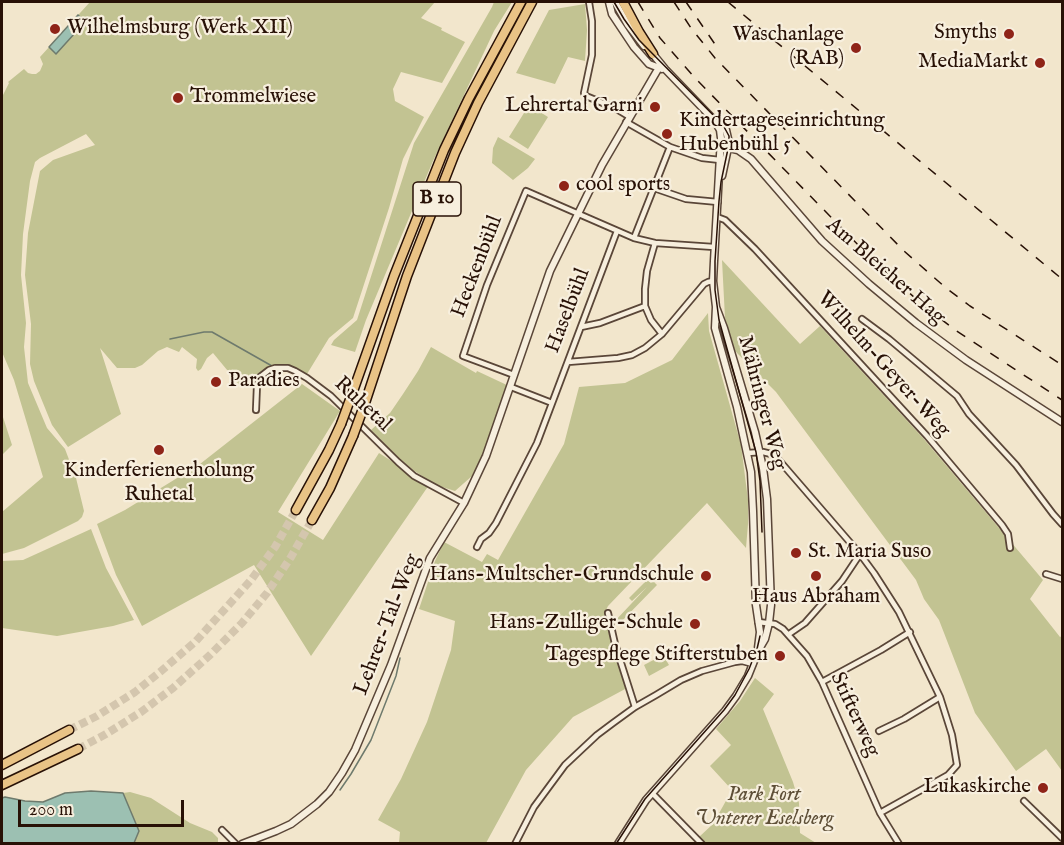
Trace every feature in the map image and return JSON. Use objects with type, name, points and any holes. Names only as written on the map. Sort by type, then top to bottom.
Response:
[{"type":"highway","name":"B 10","points":[[296,510],[329,450],[340,424],[394,276],[444,150],[469,98],[521,2]]},
{"type":"highway","name":"B 10","points":[[312,520],[338,472],[353,436],[407,276],[455,153],[478,103],[532,2]]},
{"type":"highway","points":[[623,2],[653,54]]},
{"type":"highway","points":[[2,765],[69,730]]},
{"type":"highway","points":[[2,785],[78,749]]},
{"type":"street","points":[[589,2],[592,21],[592,55],[584,93],[586,96],[615,108],[670,147],[702,158],[720,160]]},
{"type":"street","points":[[609,2],[612,14],[634,47],[649,64],[660,66]]},
{"type":"street","points":[[615,2],[632,31],[653,54],[660,66],[723,127],[728,134],[729,141],[725,147]]},
{"type":"street","name":"Lehrer-Tal-Weg","points":[[242,843],[291,824],[317,804],[335,785],[355,750],[399,645],[430,558],[464,503],[486,456],[550,271],[602,165],[660,66]]},
{"type":"street","points":[[634,238],[670,147]]},
{"type":"street","name":"Mähringer Weg","points":[[725,147],[720,160],[714,247],[715,326],[747,453],[752,491],[756,605],[760,632],[758,651]]},
{"type":"street","name":"Mähringer Weg","points":[[719,190],[725,147]]},
{"type":"street","name":"Am Bleicher Hag","points":[[725,147],[740,151],[751,159],[822,241],[894,305],[949,348],[1062,422]]},
{"type":"street","points":[[654,188],[686,199],[718,202]]},
{"type":"street","name":"Heckenbühl","points":[[514,375],[462,356],[487,285],[526,191],[578,214]]},
{"type":"street","points":[[578,214],[634,238],[655,243],[714,247]]},
{"type":"street","name":"Wilhelm-Geyer-Weg","points":[[717,217],[722,217],[755,249],[927,436],[1002,525],[1008,534],[1010,548]]},
{"type":"street","name":"Haselbühl","points":[[477,547],[481,539],[496,523],[537,443],[618,231]]},
{"type":"street","points":[[655,243],[647,271],[645,306],[651,320],[662,334]]},
{"type":"street","points":[[568,362],[618,358],[632,355],[645,348],[662,334],[704,284],[714,281]]},
{"type":"street","points":[[581,327],[600,323],[645,306]]},
{"type":"street","name":"Mähringer Weg","points":[[618,843],[636,813],[652,793],[731,704],[753,664],[766,636],[769,623],[771,608],[764,473],[760,451],[716,307]]},
{"type":"street","points":[[862,319],[957,396],[969,414],[1016,465],[1062,524]]},
{"type":"street","name":"Ruhetal","points":[[256,410],[260,376],[275,368],[288,368],[295,371],[331,396],[414,476],[464,503]]},
{"type":"street","points":[[511,387],[552,403]]},
{"type":"street","points":[[747,453],[760,451],[771,454],[779,460],[860,554],[887,591],[910,632],[940,697],[952,735],[957,765],[948,775],[880,813]]},
{"type":"street","points":[[789,634],[805,623],[842,581],[860,554]]},
{"type":"street","points":[[1046,574],[1062,579]]},
{"type":"street","points":[[608,613],[615,644],[635,707]]},
{"type":"street","name":"Stifterweg","points":[[758,622],[777,625],[789,634],[807,656],[822,682],[880,813],[898,843]]},
{"type":"street","points":[[822,682],[910,632]]},
{"type":"street","points":[[515,843],[534,807],[565,765],[597,735],[635,707],[681,680],[702,671],[735,662],[753,664]]},
{"type":"street","points":[[879,731],[940,697]]},
{"type":"street","points":[[652,793],[702,843]]},
{"type":"street","points":[[1024,801],[1062,838]]},
{"type":"street","points":[[222,830],[236,843]]},
{"type":"green space","points":[[90,2],[435,2],[421,18],[465,42],[442,83],[401,72],[393,89],[395,101],[424,117],[403,159],[353,318],[329,338],[307,374],[289,365],[274,365],[257,375],[252,386],[242,388],[213,353],[198,371],[197,359],[182,347],[179,352],[167,347],[158,351],[135,368],[117,368],[100,348],[121,414],[68,447],[52,425],[34,381],[30,364],[31,324],[25,275],[28,233],[40,171],[53,160],[95,145],[86,134],[35,162],[30,181],[23,234],[21,275],[26,323],[24,347],[28,383],[47,428],[65,449],[76,478],[84,511],[78,521],[24,548],[2,554],[2,512],[43,477],[14,380],[2,352],[3,95],[8,82],[24,69],[32,74],[40,71],[43,64],[40,57]]},
{"type":"green space","points":[[494,2],[512,2],[494,31],[433,161],[366,320],[355,352],[331,345],[357,320],[414,143]]},
{"type":"green space","points":[[585,4],[587,30],[585,61],[568,57],[555,84],[516,73],[549,10]]},
{"type":"green space","points":[[529,105],[548,117],[528,149],[509,137]]},
{"type":"green space","points":[[498,137],[535,159],[513,180],[492,163],[493,148]]},
{"type":"green space","points":[[722,260],[800,344],[820,326],[923,438],[1043,580],[1030,599],[1060,637],[1062,636],[1062,771],[1046,749],[1016,771],[975,713],[939,620],[924,599],[916,580],[776,392],[735,351],[725,318]]},
{"type":"green space","points":[[708,313],[709,331],[741,445],[748,500],[746,548],[707,503],[608,606],[605,612],[627,688],[573,717],[526,770],[486,843],[399,843],[400,832],[378,820],[401,779],[427,722],[451,650],[455,621],[419,609],[444,542],[482,562],[487,554],[498,560],[564,444],[579,387],[625,383],[672,360]]},
{"type":"green space","points":[[431,347],[476,373],[477,371],[509,386],[483,455],[472,476],[455,491],[436,485],[413,470],[371,430],[390,413]]},
{"type":"green space","points":[[302,384],[340,411],[278,512],[323,540],[379,453],[429,485],[311,656],[254,565],[142,626],[116,575],[97,524],[125,510],[200,464]]},
{"type":"green space","points":[[2,414],[12,445],[2,455]]},
{"type":"green space","points":[[91,529],[106,568],[134,620],[57,636],[2,628],[2,561],[23,560]]},
{"type":"green space","points":[[647,580],[657,585],[619,624],[615,621],[647,587],[632,601],[629,598]]},
{"type":"green space","points":[[663,655],[669,665],[649,676],[644,665]]},
{"type":"green space","name":"Park Fort Unterer Eselsberg","points":[[755,678],[774,694],[763,709],[793,782],[799,803],[800,833],[816,843],[704,843],[699,837],[713,824],[732,790],[710,766],[731,745],[716,729],[740,701]]},
{"type":"green space","points":[[130,792],[151,798],[190,823],[212,832],[218,838],[218,843],[134,843],[139,831],[123,793]]},
{"type":"shaded area","points":[[78,15],[85,22],[56,54],[49,47]]},
{"type":"shaded area","points":[[91,791],[123,793],[139,831],[134,843],[2,843],[2,798],[43,802],[65,793]]},
{"type":"waterway","points":[[170,339],[212,332],[272,366]]},
{"type":"waterway","points":[[340,790],[371,740],[396,676],[400,658]]},
{"type":"tunnel","points":[[69,730],[97,716],[135,692],[196,641],[251,580],[275,547],[296,510]]},
{"type":"tunnel","points":[[78,749],[141,712],[173,688],[210,655],[242,623],[267,593],[312,520]]},
{"type":"tram line","points":[[614,2],[639,40],[723,125],[729,136],[719,201],[715,290],[719,320],[756,452],[760,481],[762,532]]},
{"type":"tram line","points":[[616,844],[645,799],[735,695],[749,669],[760,636]]},
{"type":"railway","points":[[638,2],[660,38],[695,78],[867,254],[923,305],[955,330],[1062,400]]},
{"type":"railway","points":[[674,2],[715,58],[904,251],[970,306],[1062,365]]},
{"type":"railway","points":[[686,2],[719,50]]},
{"type":"railway","points":[[728,2],[1062,279]]},
{"type":"place","name":"Wilhelmsburg (Werk XII)","points":[[55,29]]},
{"type":"place","name":"Smyths","points":[[1009,34]]},
{"type":"place","name":"Waschanlage (RAB)","points":[[856,48]]},
{"type":"place","name":"MediaMarkt","points":[[1040,63]]},
{"type":"place","name":"Trommelwiese","points":[[178,98]]},
{"type":"place","name":"Lehrertal Garni","points":[[655,107]]},
{"type":"place","name":"Kindertageseinrichtung Hubenbühl 5","points":[[667,134]]},
{"type":"place","name":"cool sports","points":[[564,186]]},
{"type":"place","name":"Paradies","points":[[216,382]]},
{"type":"place","name":"Kinderferienerholung Ruhetal","points":[[159,450]]},
{"type":"place","name":"St. Maria Suso","points":[[796,553]]},
{"type":"place","name":"Hans-Multscher-Grundschule","points":[[706,576]]},
{"type":"place","name":"Haus Abraham","points":[[816,576]]},
{"type":"place","name":"Hans-Zulliger-Schule","points":[[695,624]]},
{"type":"place","name":"Tagespflege Stifterstuben","points":[[780,656]]},
{"type":"place","name":"Lukaskirche","points":[[1043,788]]}]
